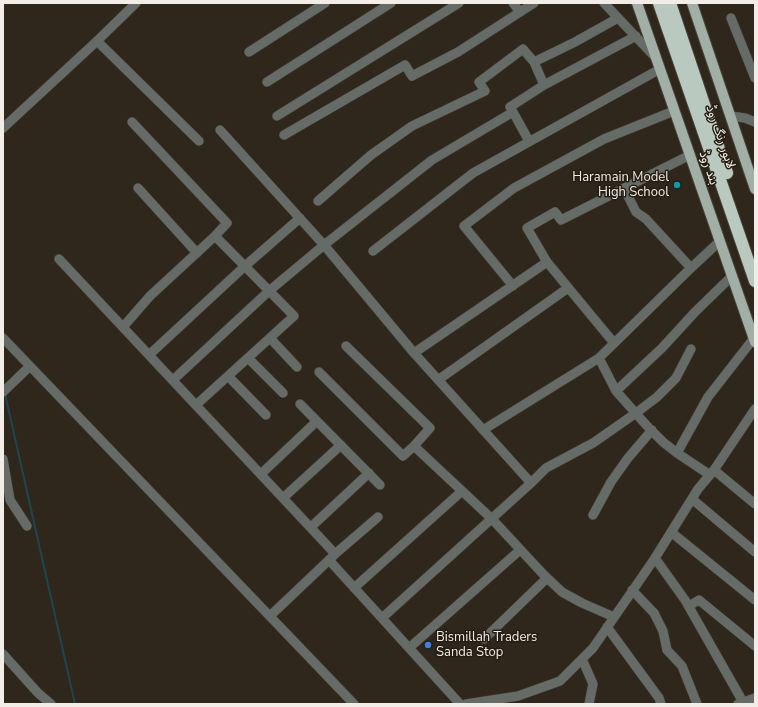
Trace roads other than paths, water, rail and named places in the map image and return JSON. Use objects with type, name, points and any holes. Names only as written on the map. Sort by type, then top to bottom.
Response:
[{"type":"highway","name":"لاہور رنگ روڈ","points":[[659,3],[755,281]]},
{"type":"highway","name":"لاہور رنگ روڈ","points":[[670,3],[755,256]]},
{"type":"main road","name":"بند روڈ","points":[[637,3],[754,340]]},
{"type":"main road","points":[[692,3],[754,183]]},
{"type":"street","points":[[3,128],[136,3]]},
{"type":"street","points":[[249,52],[325,3]]},
{"type":"street","points":[[267,82],[391,3]]},
{"type":"street","points":[[277,116],[459,3]]},
{"type":"street","points":[[513,3],[520,12]]},
{"type":"street","points":[[284,135],[405,65],[412,76],[458,52],[534,3]]},
{"type":"street","points":[[604,3],[656,57]]},
{"type":"street","points":[[534,62],[575,42],[618,18]]},
{"type":"street","points":[[731,18],[755,78]]},
{"type":"street","points":[[529,141],[510,106],[544,85],[636,36]]},
{"type":"street","points":[[97,41],[199,141]]},
{"type":"street","points":[[318,201],[371,156],[412,126],[485,91],[479,82],[523,49],[534,62],[544,85]]},
{"type":"street","points":[[373,251],[473,173],[660,69]]},
{"type":"street","points":[[513,286],[464,226],[520,184],[604,139],[674,111]]},
{"type":"street","points":[[173,380],[269,291],[324,245],[432,160],[513,112]]},
{"type":"street","points":[[731,116],[745,118],[755,122]]},
{"type":"street","points":[[123,327],[150,296],[228,223],[132,122]]},
{"type":"street","points":[[220,130],[324,245],[414,353],[531,483]]},
{"type":"street","points":[[614,343],[547,262],[527,228],[555,212],[561,220],[690,155]]},
{"type":"street","points":[[138,188],[197,253]]},
{"type":"street","points":[[624,188],[636,212],[646,219],[691,268]]},
{"type":"street","points":[[149,355],[245,266],[300,218]]},
{"type":"street","points":[[196,405],[294,316],[215,236]]},
{"type":"street","points":[[483,430],[599,358],[720,241]]},
{"type":"street","points":[[59,259],[311,527],[354,588],[460,704]]},
{"type":"street","points":[[414,353],[547,262]]},
{"type":"street","points":[[616,391],[662,348],[695,312],[732,276]]},
{"type":"street","points":[[438,380],[568,288]]},
{"type":"street","points":[[3,338],[354,704]]},
{"type":"street","points":[[270,338],[297,367]]},
{"type":"street","points":[[677,453],[708,397],[754,340]]},
{"type":"street","points":[[319,372],[403,456],[414,446],[430,428],[346,346]]},
{"type":"street","points":[[382,618],[546,468],[594,443],[636,414],[656,397],[676,378],[690,349]]},
{"type":"street","points":[[248,358],[283,393]]},
{"type":"street","points":[[599,358],[616,391],[663,442],[677,453],[712,472],[755,504]]},
{"type":"street","points":[[3,392],[30,366]]},
{"type":"street","points":[[228,376],[266,415]]},
{"type":"street","points":[[300,404],[380,485]]},
{"type":"street","points":[[466,704],[483,703],[518,696],[560,681],[593,648],[655,558],[692,499],[755,409]]},
{"type":"street","points":[[261,474],[317,421]]},
{"type":"street","points":[[593,515],[611,482],[628,458],[652,430]]},
{"type":"street","points":[[283,498],[341,445]]},
{"type":"street","points":[[414,446],[492,519],[520,550],[562,592],[582,603],[614,617]]},
{"type":"street","points":[[3,459],[6,504],[27,526]]},
{"type":"street","points":[[311,527],[369,473]]},
{"type":"street","points":[[354,588],[462,491]]},
{"type":"street","points":[[692,499],[755,552]]},
{"type":"street","points":[[270,616],[332,557],[378,517]]},
{"type":"street","points":[[671,532],[755,600]]},
{"type":"street","points":[[409,648],[520,550]]},
{"type":"street","points":[[655,558],[688,606],[747,702]]},
{"type":"street","points":[[484,639],[547,578]]},
{"type":"street","points":[[632,590],[654,612],[663,631],[667,650],[682,666],[697,704]]},
{"type":"street","points":[[688,606],[699,600],[755,646]]},
{"type":"street","points":[[607,627],[662,704]]},
{"type":"street","points":[[3,654],[38,693],[51,704]]},
{"type":"street","points":[[582,659],[593,684],[589,704]]},
{"type":"waterway","points":[[5,394],[75,704]]},
{"type":"place","name":"Haramain Model High School","points":[[677,185]]},
{"type":"place","name":"Bismillah Traders Sanda Stop","points":[[428,645]]}]
